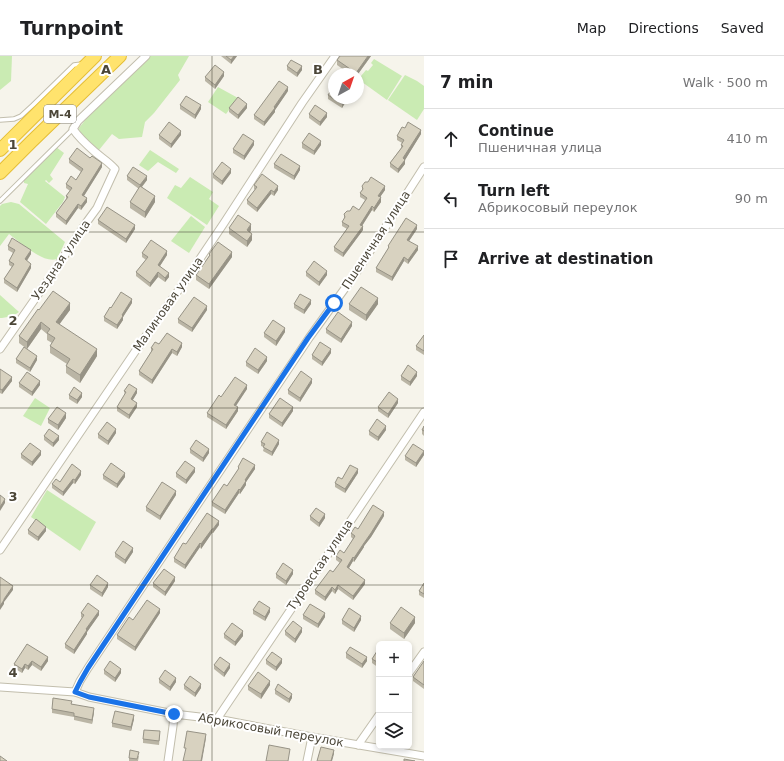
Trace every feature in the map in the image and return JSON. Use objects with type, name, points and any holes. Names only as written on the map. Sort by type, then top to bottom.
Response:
[{"type":"highway","name":"М-4","points":[[0,173],[120,56]]},
{"type":"highway","name":"М-4","points":[[0,150],[91,60]]},
{"type":"street","points":[[73,129],[78,121],[146,56]]},
{"type":"street","name":"Малиновая улица","points":[[0,550],[140,343],[224,223],[302,103],[335,56]]},
{"type":"street","name":"Уездная улица","points":[[0,349],[97,208],[115,169],[110,162],[95,152],[78,137],[73,129]]},
{"type":"street","name":"Пшеничная улица","points":[[75,692],[88,668],[308,338],[356,273],[424,167]]},
{"type":"street","name":"Туровская улица","points":[[217,719],[424,412]]},
{"type":"street","points":[[412,669],[424,652]]},
{"type":"street","name":"Абрикосовый переулок","points":[[0,687],[75,692],[89,697],[174,714],[217,719],[424,756]]},
{"type":"street","points":[[168,761],[174,714]]},
{"type":"street","points":[[358,745],[376,719]]},
{"type":"street","points":[[307,761],[312,737]]},
{"type":"lane","points":[[0,120],[14,119],[21,116],[74,65],[91,60]]},
{"type":"lane","points":[[0,201],[73,129]]},
{"type":"green space","points":[[0,56],[12,56],[11,81],[0,90]]},
{"type":"green space","points":[[150,56],[189,56],[178,75],[180,80],[145,122],[142,137],[119,139],[112,134],[99,150],[80,134],[79,128],[86,119]]},
{"type":"green space","points":[[374,59],[402,76],[387,100],[364,83],[364,72],[366,70],[368,71],[373,65],[371,63]]},
{"type":"green space","points":[[405,75],[424,86],[424,109],[417,120],[388,100]]},
{"type":"green space","points":[[218,87],[238,98],[226,114],[208,102]]},
{"type":"green space","points":[[56,147],[64,153],[50,175],[53,179],[49,183],[46,180],[45,181],[65,197],[63,202],[46,224],[20,202],[28,184],[24,183],[24,178]]},
{"type":"green space","points":[[150,150],[179,169],[176,173],[158,162],[148,171],[139,165]]},
{"type":"green space","points":[[190,177],[213,192],[209,199],[219,206],[207,225],[167,198],[175,185],[181,188]]},
{"type":"green space","points":[[11,202],[19,204],[65,242],[57,259],[51,260],[39,255],[25,247],[9,234],[0,246],[0,206]]},
{"type":"green space","points":[[191,216],[205,227],[189,253],[171,241]]},
{"type":"green space","points":[[0,295],[19,312],[13,316],[0,318]]},
{"type":"green space","points":[[35,398],[50,408],[41,426],[23,416]]},
{"type":"green space","points":[[47,490],[96,522],[80,551],[31,517]]},
{"type":"building","points":[[226,56],[234,56],[231,60]]},
{"type":"building","points":[[340,56],[368,56],[360,68],[349,68],[337,60]]},
{"type":"building","points":[[291,60],[302,66],[297,73],[287,66]]},
{"type":"building","points":[[215,65],[224,72],[215,85],[205,77]]},
{"type":"building","points":[[279,81],[288,87],[264,122],[254,115]]},
{"type":"building","points":[[186,96],[201,105],[195,115],[180,105]]},
{"type":"building","points":[[238,97],[247,104],[238,115],[229,108]]},
{"type":"building","points":[[315,105],[327,113],[320,122],[309,114]]},
{"type":"building","points":[[169,122],[181,131],[171,144],[159,135]]},
{"type":"building","points":[[408,122],[421,130],[403,158],[405,160],[398,169],[390,163],[403,146],[401,145],[404,140],[397,136],[402,127],[405,128]]},
{"type":"building","points":[[309,133],[321,141],[314,151],[302,143]]},
{"type":"building","points":[[243,134],[254,141],[244,156],[233,149]]},
{"type":"building","points":[[77,148],[90,158],[92,156],[102,163],[82,195],[87,198],[81,206],[78,204],[66,221],[56,213],[68,197],[66,196],[72,188],[66,184],[71,176],[76,180],[83,169],[69,159]]},
{"type":"building","points":[[281,154],[300,166],[294,176],[274,164]]},
{"type":"building","points":[[222,162],[231,169],[222,181],[213,174]]},
{"type":"building","points":[[133,167],[147,176],[140,185],[127,176]]},
{"type":"building","points":[[262,174],[278,186],[274,192],[271,190],[257,208],[247,200],[257,187],[254,185]]},
{"type":"building","points":[[371,177],[385,186],[378,196],[381,197],[374,208],[372,206],[360,225],[363,226],[343,253],[334,247],[349,226],[342,222],[345,217],[344,214],[347,211],[350,211],[353,206],[359,210],[367,198],[360,193],[363,189],[362,186],[365,182],[368,182]]},
{"type":"building","points":[[140,186],[155,196],[145,212],[130,202]]},
{"type":"building","points":[[107,207],[135,225],[126,239],[98,220]]},
{"type":"building","points":[[238,215],[251,224],[247,230],[252,234],[247,241],[229,228]]},
{"type":"building","points":[[406,218],[417,225],[407,240],[418,246],[408,260],[404,257],[392,277],[376,268]]},
{"type":"building","points":[[12,238],[31,250],[25,259],[31,264],[17,288],[4,279],[14,264],[9,261],[15,250],[8,246]]},
{"type":"building","points":[[151,240],[167,251],[158,265],[169,273],[165,278],[158,272],[150,283],[136,272],[148,257],[142,253]]},
{"type":"building","points":[[218,242],[232,252],[209,284],[196,275]]},
{"type":"building","points":[[314,261],[327,271],[319,282],[306,272]]},
{"type":"building","points":[[361,287],[378,298],[366,315],[349,304]]},
{"type":"building","points":[[53,291],[70,303],[56,322],[97,349],[80,375],[66,366],[70,359],[50,346],[55,338],[47,333],[50,329],[41,322],[27,342],[19,336]]},
{"type":"building","points":[[121,292],[132,299],[117,325],[104,317]]},
{"type":"building","points":[[300,294],[311,300],[304,310],[294,304]]},
{"type":"building","points":[[194,297],[207,306],[192,328],[178,319]]},
{"type":"building","points":[[338,312],[352,322],[341,339],[326,329]]},
{"type":"building","points":[[273,320],[285,328],[276,341],[264,333]]},
{"type":"building","points":[[167,333],[182,343],[177,352],[172,349],[152,380],[139,371],[153,349],[151,348],[155,342],[159,344]]},
{"type":"building","points":[[424,335],[424,351],[416,346]]},
{"type":"building","points":[[320,342],[331,349],[322,362],[312,355]]},
{"type":"building","points":[[24,347],[37,356],[30,368],[16,359]]},
{"type":"building","points":[[255,348],[267,357],[258,370],[246,362]]},
{"type":"building","points":[[408,365],[417,372],[410,382],[401,376]]},
{"type":"building","points":[[0,369],[12,377],[2,390],[0,389]]},
{"type":"building","points":[[301,371],[312,379],[300,398],[288,390]]},
{"type":"building","points":[[27,372],[40,381],[32,392],[19,383]]},
{"type":"building","points":[[235,377],[247,385],[234,405],[238,407],[226,425],[207,413],[219,395],[221,397]]},
{"type":"building","points":[[129,384],[137,389],[131,399],[137,403],[129,415],[117,407]]},
{"type":"building","points":[[74,387],[82,393],[77,400],[69,395]]},
{"type":"building","points":[[389,392],[398,399],[388,414],[378,407]]},
{"type":"building","points":[[280,398],[293,407],[282,423],[269,414]]},
{"type":"building","points":[[57,407],[66,413],[58,425],[48,419]]},
{"type":"building","points":[[377,419],[386,426],[378,437],[369,431]]},
{"type":"building","points":[[107,422],[116,429],[108,441],[98,434]]},
{"type":"building","points":[[49,429],[59,436],[53,443],[44,436]]},
{"type":"building","points":[[267,432],[279,440],[272,452],[263,447],[265,444],[261,442]]},
{"type":"building","points":[[196,440],[209,449],[203,458],[190,449]]},
{"type":"building","points":[[30,443],[41,451],[32,462],[21,454]]},
{"type":"building","points":[[413,444],[424,451],[416,463],[405,456]]},
{"type":"building","points":[[243,458],[255,465],[240,490],[239,489],[225,510],[212,502],[224,484],[227,486],[239,468],[238,467]]},
{"type":"building","points":[[185,461],[195,468],[186,480],[176,473]]},
{"type":"building","points":[[111,463],[125,473],[117,484],[103,475]]},
{"type":"building","points":[[72,464],[81,471],[75,480],[73,479],[63,492],[52,484],[56,479],[60,482]]},
{"type":"building","points":[[350,465],[358,469],[345,489],[335,483],[338,477],[342,479]]},
{"type":"building","points":[[162,482],[176,491],[160,516],[146,507]]},
{"type":"building","points":[[0,495],[5,499],[0,507]]},
{"type":"building","points":[[373,505],[384,512],[347,567],[365,580],[353,596],[338,585],[335,590],[332,587],[325,597],[315,590],[330,570],[333,572],[342,560],[336,556],[340,550],[344,553],[355,536],[351,533],[355,527],[358,529]]},
{"type":"building","points":[[316,508],[325,514],[319,523],[310,516]]},
{"type":"building","points":[[207,513],[219,521],[201,544],[200,543],[185,565],[174,558],[183,543],[186,544]]},
{"type":"building","points":[[36,519],[46,527],[38,537],[28,530]]},
{"type":"building","points":[[123,541],[133,548],[125,560],[115,553]]},
{"type":"building","points":[[283,563],[293,570],[286,581],[276,574]]},
{"type":"building","points":[[164,569],[175,577],[165,592],[153,583]]},
{"type":"building","points":[[97,575],[108,583],[102,593],[90,585]]},
{"type":"building","points":[[0,577],[13,586],[0,606]]},
{"type":"building","points":[[424,583],[424,594],[419,591]]},
{"type":"building","points":[[147,600],[160,609],[135,647],[117,635],[129,617],[133,620]]},
{"type":"building","points":[[259,601],[270,608],[265,617],[253,610]]},
{"type":"building","points":[[88,603],[99,611],[86,629],[87,630],[74,650],[65,644],[84,615],[81,613]]},
{"type":"building","points":[[310,604],[325,613],[318,624],[303,615]]},
{"type":"building","points":[[401,607],[415,617],[404,633],[390,623]]},
{"type":"building","points":[[349,608],[361,616],[354,628],[342,620]]},
{"type":"building","points":[[293,621],[302,628],[295,639],[285,631]]},
{"type":"building","points":[[232,623],[243,631],[235,642],[224,634]]},
{"type":"building","points":[[27,644],[48,657],[41,667],[32,661],[28,666],[25,664],[22,669],[14,664]]},
{"type":"building","points":[[350,647],[367,657],[362,664],[346,653]]},
{"type":"building","points":[[272,652],[282,659],[276,667],[266,660]]},
{"type":"building","points":[[376,653],[376,661],[372,659]]},
{"type":"building","points":[[220,657],[230,664],[224,673],[214,665]]},
{"type":"building","points":[[110,661],[121,669],[115,678],[104,670]]},
{"type":"building","points":[[424,661],[424,685],[413,677]]},
{"type":"building","points":[[165,670],[176,678],[170,687],[159,679]]},
{"type":"building","points":[[258,672],[270,681],[261,694],[248,686]]},
{"type":"building","points":[[190,676],[201,684],[195,693],[184,685]]},
{"type":"building","points":[[278,684],[292,694],[289,699],[275,690]]},
{"type":"building","points":[[53,698],[72,701],[71,704],[94,708],[92,720],[74,716],[74,713],[52,709]]},
{"type":"building","points":[[115,711],[134,715],[131,727],[112,723]]},
{"type":"building","points":[[144,730],[160,731],[159,741],[143,739]]},
{"type":"building","points":[[187,731],[206,734],[201,761],[183,761],[186,748],[184,748]]},
{"type":"building","points":[[269,745],[290,749],[288,761],[266,761]]},
{"type":"building","points":[[321,747],[334,750],[331,761],[317,761]]},
{"type":"building","points":[[130,750],[139,752],[137,759],[129,758]]},
{"type":"building","points":[[0,756],[7,761],[0,761]]},
{"type":"building","points":[[404,759],[415,761],[404,761]]},
{"type":"route","points":[[174,714],[89,697],[75,692],[88,668],[308,338],[334,303]]}]
